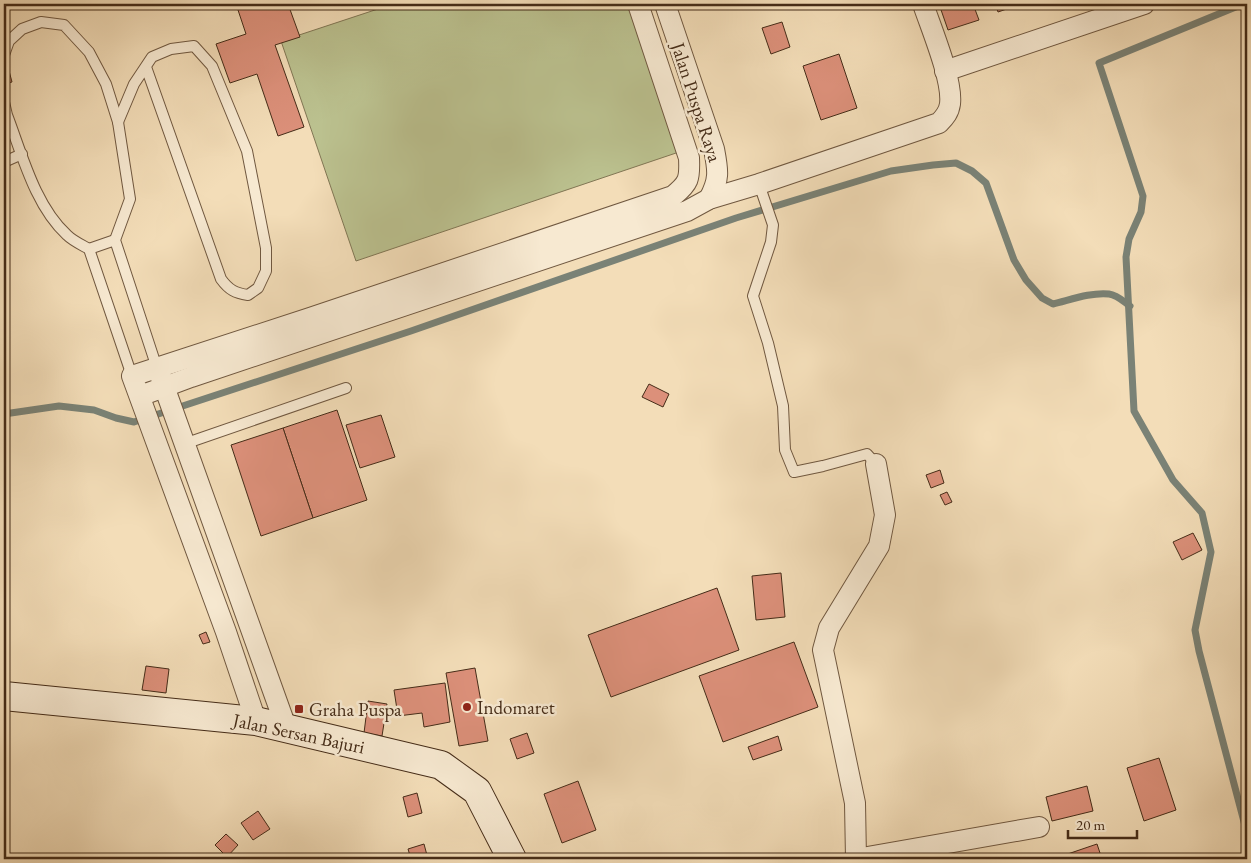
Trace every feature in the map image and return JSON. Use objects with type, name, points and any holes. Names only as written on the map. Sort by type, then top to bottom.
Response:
[{"type":"main road","name":"Jalan Sersan Bajuri","points":[[4,696],[256,721],[441,765],[477,791],[512,859]]},
{"type":"street","name":"Jalan Puspa Raya","points":[[161,378],[673,196],[685,186],[690,172],[689,158],[638,4]]},
{"type":"street","name":"Jalan Puspa Raya","points":[[665,4],[714,149],[718,170],[716,186],[709,199]]},
{"type":"street","points":[[256,721],[226,632],[132,376],[161,378],[687,211],[709,199],[939,123],[946,116],[950,106],[949,83],[923,4]]},
{"type":"street","points":[[945,71],[1144,4]]},
{"type":"street","points":[[689,158],[714,149]]},
{"type":"street","points":[[140,396],[161,378]]},
{"type":"street","points":[[161,378],[286,727]]},
{"type":"street","points":[[876,464],[885,514],[879,546],[829,628],[824,650],[855,803],[856,859],[1039,827]]},
{"type":"lane","points":[[4,55],[9,41],[22,29],[41,22],[64,25],[89,52],[106,84],[118,122],[130,199],[115,240],[161,378]]},
{"type":"lane","points":[[118,122],[134,84],[152,57],[171,49],[194,46],[212,66],[247,151],[266,248],[266,271],[258,288],[248,295],[236,293],[227,288],[222,279],[146,67]]},
{"type":"lane","points":[[4,102],[7,115],[40,201],[68,236],[89,249],[132,376]]},
{"type":"lane","points":[[4,162],[22,154]]},
{"type":"lane","points":[[759,184],[773,225],[771,242],[753,296],[768,342],[783,406],[785,450],[794,472],[867,454],[876,464]]},
{"type":"lane","points":[[89,249],[115,240]]},
{"type":"lane","points":[[184,444],[346,388]]},
{"type":"green space","points":[[393,4],[633,4],[682,151],[356,261],[281,41]]},
{"type":"building","points":[[236,4],[288,4],[300,37],[275,45],[304,127],[278,136],[257,74],[230,83],[216,44],[246,34]]},
{"type":"building","points":[[939,4],[973,4],[979,20],[948,30]]},
{"type":"building","points":[[995,4],[1021,4],[998,12]]},
{"type":"building","points":[[782,22],[790,47],[771,54],[762,28]]},
{"type":"building","points":[[4,52],[12,82],[4,84]]},
{"type":"building","points":[[839,54],[857,108],[821,120],[803,66]]},
{"type":"building","points":[[649,384],[669,394],[663,407],[642,397]]},
{"type":"building","points":[[337,410],[367,500],[313,518],[283,428]]},
{"type":"building","points":[[381,415],[395,457],[360,468],[346,425]]},
{"type":"building","points":[[283,428],[313,518],[261,536],[231,445]]},
{"type":"building","points":[[940,470],[944,483],[931,488],[926,475]]},
{"type":"building","points":[[947,492],[952,502],[945,505],[940,495]]},
{"type":"building","points":[[1193,533],[1202,550],[1182,560],[1173,542]]},
{"type":"building","points":[[781,573],[785,617],[756,620],[752,576]]},
{"type":"building","points":[[717,588],[739,650],[611,697],[588,635]]},
{"type":"building","points":[[206,632],[210,642],[203,644],[199,635]]},
{"type":"building","points":[[794,642],[818,707],[723,742],[699,676]]},
{"type":"building","points":[[146,666],[169,669],[166,693],[142,690]]},
{"type":"building","name":"Indomaret","points":[[475,668],[488,741],[459,746],[446,673]]},
{"type":"building","points":[[445,683],[450,722],[424,727],[422,713],[398,716],[394,690]]},
{"type":"building","points":[[368,701],[387,704],[382,736],[364,733]]},
{"type":"building","points":[[527,733],[534,753],[517,759],[510,739]]},
{"type":"building","points":[[778,736],[782,750],[753,760],[748,747]]},
{"type":"building","points":[[1159,758],[1176,810],[1144,821],[1127,768]]},
{"type":"building","points":[[578,781],[596,830],[562,843],[544,794]]},
{"type":"building","points":[[1087,786],[1093,811],[1052,821],[1046,797]]},
{"type":"building","points":[[417,793],[422,813],[408,817],[403,797]]},
{"type":"building","points":[[258,811],[270,829],[253,840],[241,823]]},
{"type":"building","points":[[226,834],[238,845],[227,857],[215,845]]},
{"type":"building","points":[[424,844],[428,859],[411,859],[408,849]]},
{"type":"building","points":[[1097,844],[1102,859],[1053,859]]},
{"type":"waterway","points":[[1243,4],[1099,63],[1143,196],[1141,212],[1129,239],[1126,257],[1134,411],[1173,480],[1202,513],[1211,552],[1195,630],[1247,833]]},
{"type":"waterway","points":[[4,414],[59,406],[94,410],[134,422],[411,331],[736,218],[891,171],[933,165],[956,163],[972,171],[986,183],[1014,260],[1026,280],[1042,298],[1053,304],[1088,295],[1109,294],[1130,306]]},
{"type":"place","name":"Indomaret","points":[[467,707]]},
{"type":"place","name":"Graha Puspa","points":[[299,709]]}]
